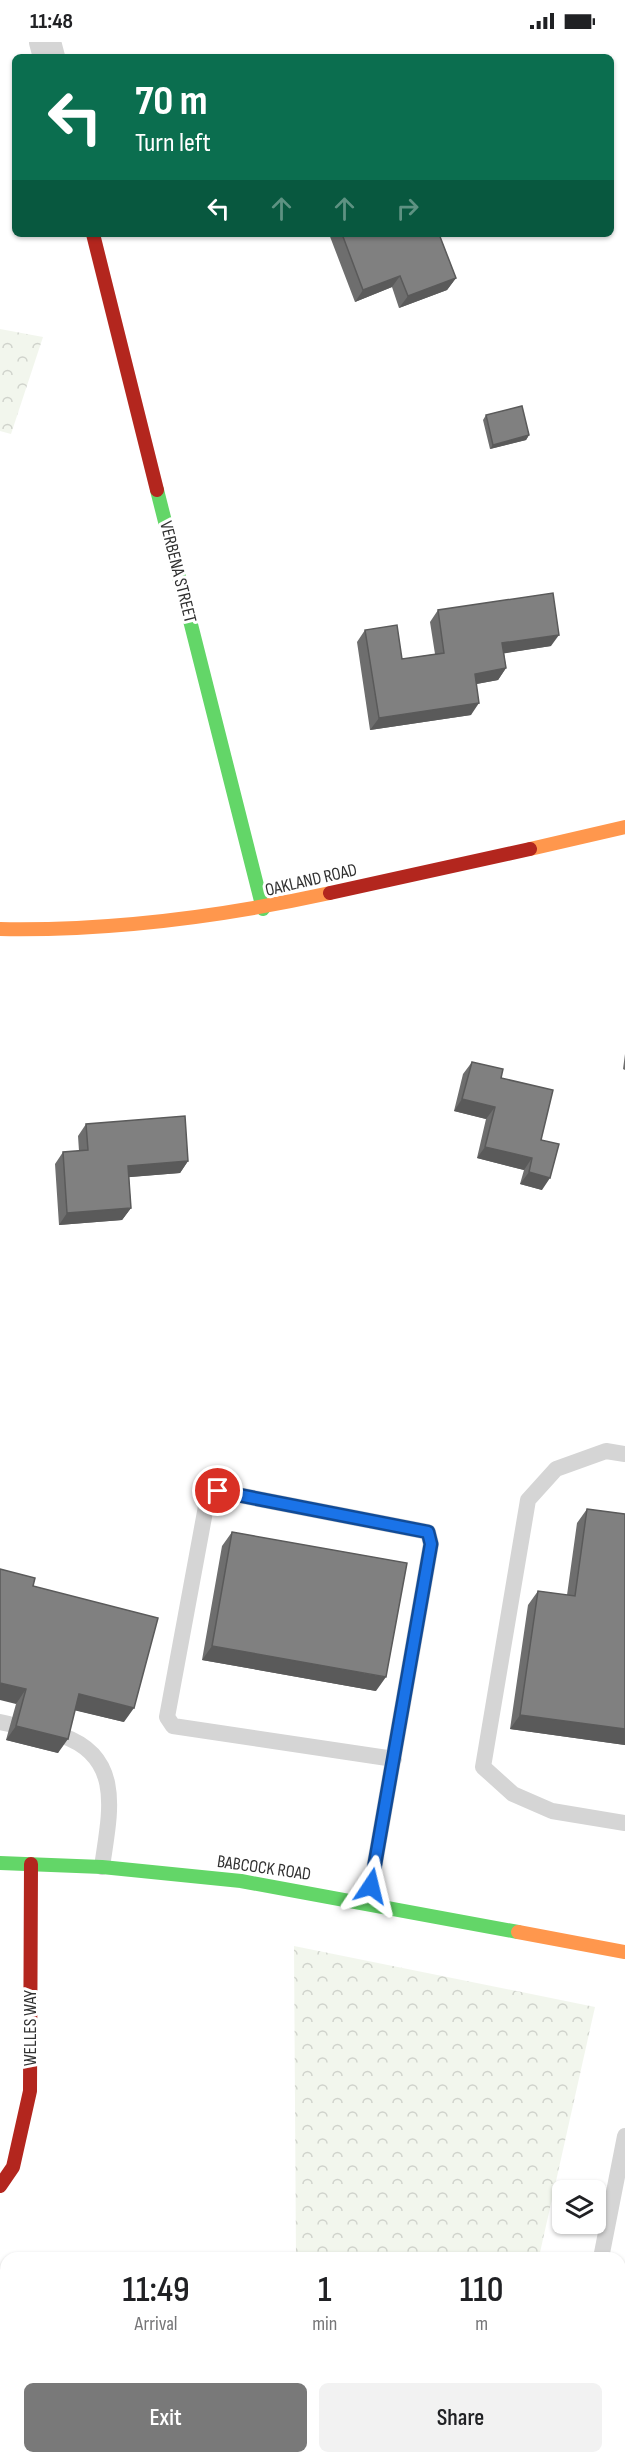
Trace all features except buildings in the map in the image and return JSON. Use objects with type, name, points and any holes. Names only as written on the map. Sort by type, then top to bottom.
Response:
[{"type":"street","name":"VERBENA STREET","points":[[94,237],[263,909]]},
{"type":"street","name":"OAKLAND ROAD","points":[[0,929],[106,928],[173,923],[263,909],[625,827]]},
{"type":"street","name":"BABCOCK ROAD","points":[[0,1863],[102,1867],[242,1881],[625,1952]]},
{"type":"street","name":"WELLES WAY","points":[[0,2186],[13,2167],[30,2091],[31,1864]]},
{"type":"lane","points":[[625,1454],[606,1451],[556,1470],[528,1500],[483,1767],[513,1794],[552,1811],[625,1823]]},
{"type":"lane","points":[[368,1903],[394,1759],[431,1544],[428,1532],[218,1491],[207,1501],[167,1717],[173,1726],[394,1759]]},
{"type":"lane","points":[[63,1736],[78,1741],[97,1758],[107,1777],[111,1796],[102,1867]]},
{"type":"lane","points":[[602,2252],[625,2136]]},
{"type":"green space","points":[[0,329],[43,337],[11,434],[0,431]]},
{"type":"green space","points":[[294,1946],[595,2007],[556,2180],[552,2180],[552,2199],[540,2252],[296,2252]]},
{"type":"traffic: fast","points":[[157,490],[263,909]]},
{"type":"traffic: fast","points":[[0,1863],[102,1867],[241,1881],[518,1932]]},
{"type":"traffic: slow","points":[[530,849],[625,827]]},
{"type":"traffic: slow","points":[[0,929],[83,928],[166,921],[248,909],[330,893]]},
{"type":"traffic: slow","points":[[518,1932],[625,1952]]},
{"type":"traffic: jam","points":[[94,237],[157,490]]},
{"type":"traffic: jam","points":[[330,893],[530,849]]},
{"type":"traffic: jam","points":[[0,2186],[13,2167],[30,2091],[31,1864]]},
{"type":"route","points":[[218,1491],[428,1532],[431,1544],[371,1886]]}]
